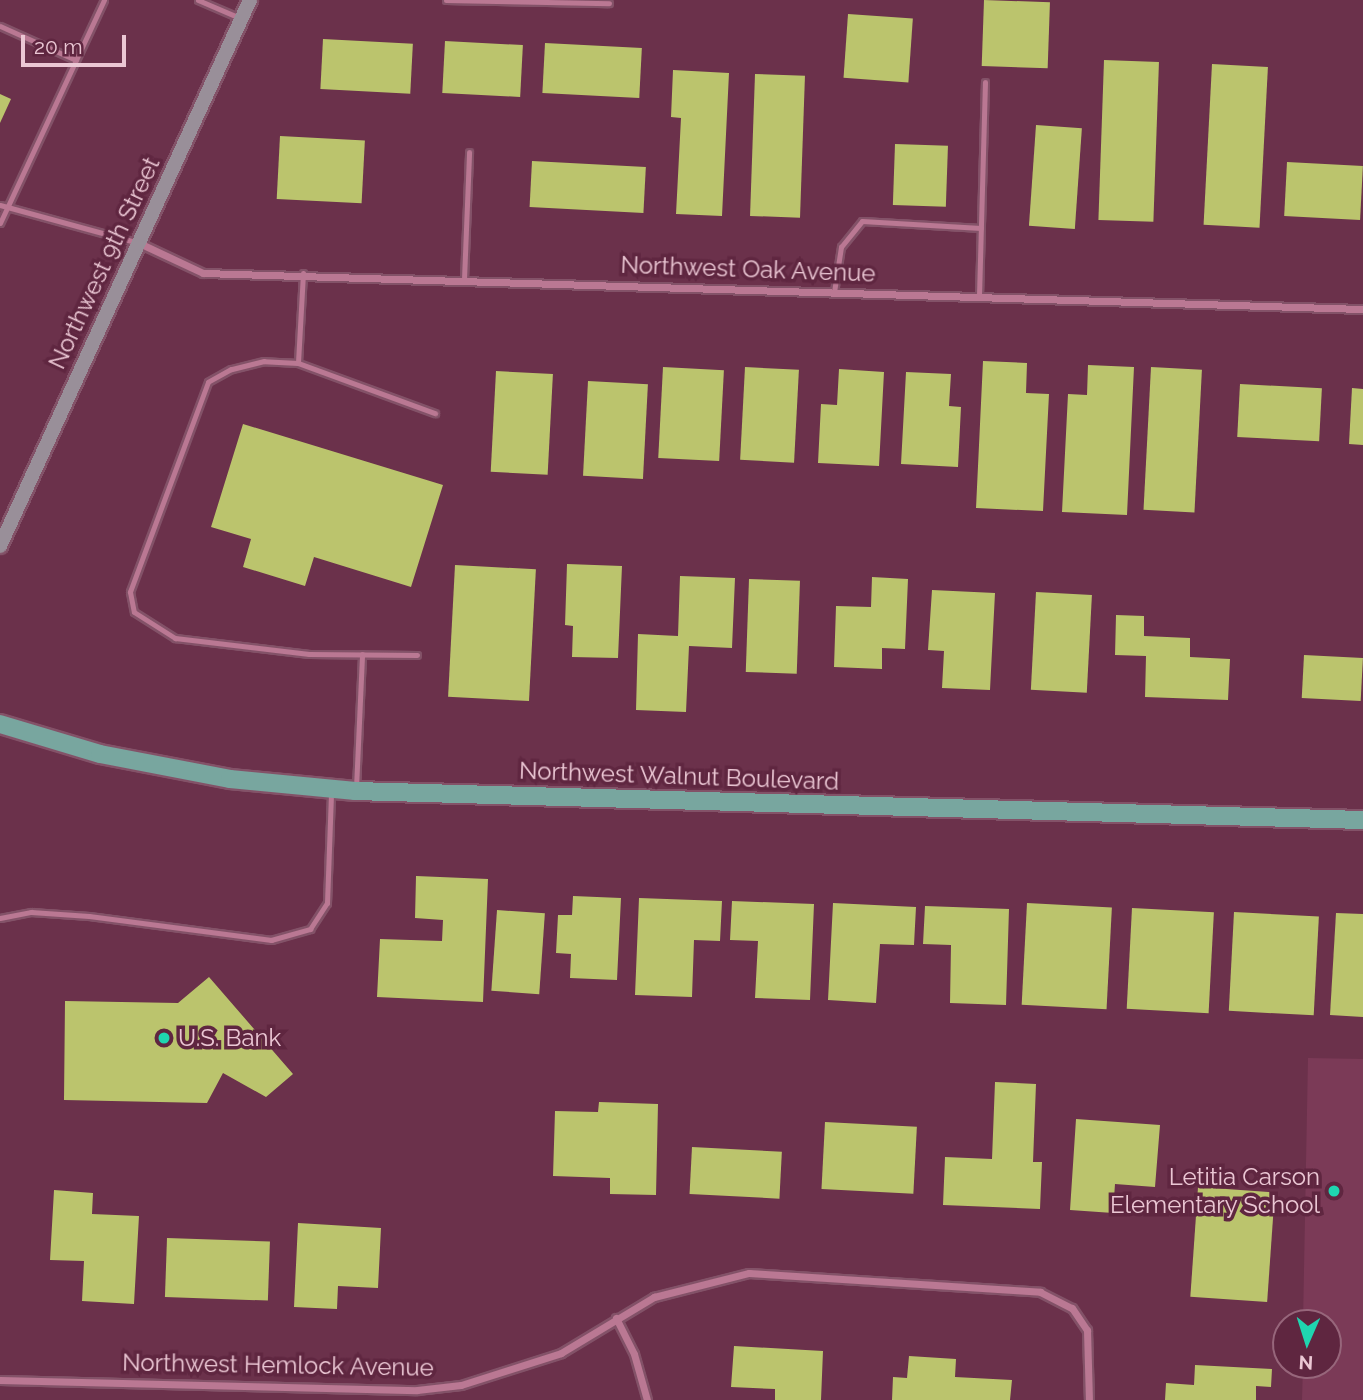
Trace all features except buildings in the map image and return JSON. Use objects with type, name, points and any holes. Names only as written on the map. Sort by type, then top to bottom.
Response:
[{"type":"main road","name":"Northwest 9th Street","points":[[0,546],[250,0]]},
{"type":"main road","name":"Northwest Walnut Boulevard","points":[[0,724],[113,757],[230,779],[355,791],[1363,820]]},
{"type":"street","name":"Northwest Oak Avenue","points":[[139,243],[203,273],[303,273],[1363,309]]},
{"type":"street","name":"Northwest Hemlock Avenue","points":[[0,1380],[418,1390],[504,1375],[561,1353],[616,1318],[689,1284],[749,1273],[1040,1292],[1072,1308],[1092,1347],[1089,1400]]},
{"type":"street","points":[[616,1318],[634,1354],[647,1400]]},
{"type":"lane","points":[[0,223],[3,206],[104,0]]},
{"type":"lane","points":[[198,0],[241,18]]},
{"type":"lane","points":[[446,0],[609,2]]},
{"type":"lane","points":[[0,26],[76,60]]},
{"type":"lane","points":[[979,296],[985,82]]},
{"type":"lane","points":[[464,279],[469,152]]},
{"type":"lane","points":[[3,206],[139,243]]},
{"type":"lane","points":[[834,292],[841,247],[862,221],[981,228]]},
{"type":"lane","points":[[298,363],[303,273]]},
{"type":"lane","points":[[417,655],[362,654],[175,638],[134,612],[130,592],[208,382],[231,369],[264,361],[298,363],[435,413]]},
{"type":"lane","points":[[355,791],[362,654]]},
{"type":"lane","points":[[0,918],[31,912],[89,916],[271,940],[310,929],[327,903],[331,789]]},
{"type":"shaded area","name":"Letitia Carson Elementary School","points":[[1308,1058],[1363,1059],[1363,1400],[1302,1400],[1303,1379],[1342,1379],[1342,1309],[1303,1309]]},
{"type":"place","name":"U.S. Bank","points":[[164,1038]]},
{"type":"place","name":"Letitia Carson Elementary School","points":[[1334,1191]]}]
